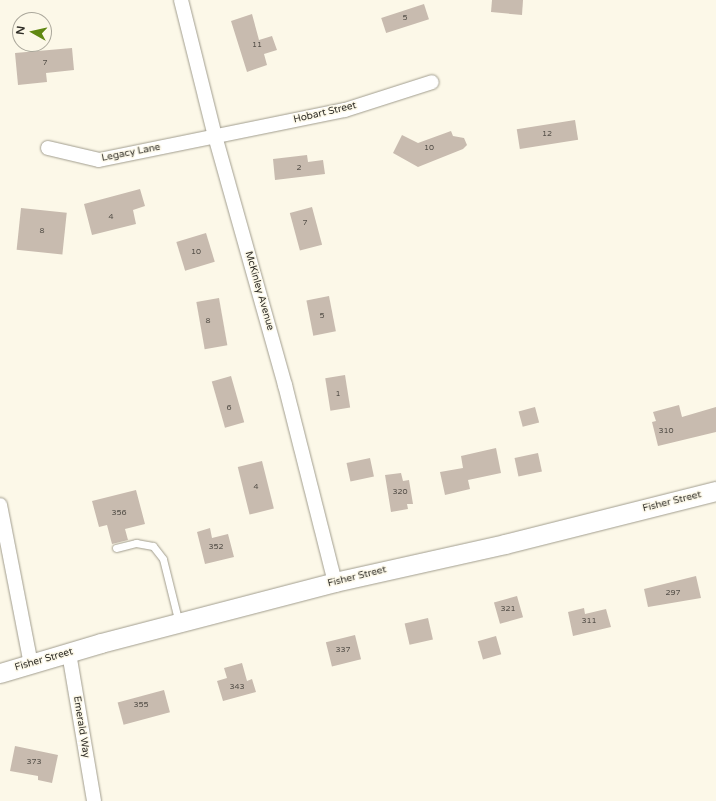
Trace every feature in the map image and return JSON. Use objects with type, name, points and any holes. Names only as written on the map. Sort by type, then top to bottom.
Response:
[{"type":"main road","name":"Fisher Street","points":[[0,673],[179,623],[335,582],[505,544],[716,491]]},
{"type":"street","name":"McKinley Avenue","points":[[181,0],[215,136],[285,385],[335,582]]},
{"type":"street","name":"Hobart Street","points":[[215,136],[344,110],[432,82]]},
{"type":"street","name":"Legacy Lane","points":[[48,148],[99,160],[215,136]]},
{"type":"street","points":[[0,505],[31,665]]},
{"type":"street","name":"Emerald Way","points":[[69,653],[94,801]]},
{"type":"lane","points":[[116,548],[136,543],[153,546],[163,559],[179,623]]},
{"type":"building","points":[[492,0],[523,0],[522,15],[491,12]]},
{"type":"building","points":[[424,4],[429,19],[386,33],[381,18]]},
{"type":"building","points":[[252,14],[259,40],[272,36],[277,50],[264,54],[267,65],[247,72],[231,21]]},
{"type":"building","points":[[72,48],[74,70],[46,73],[47,82],[18,85],[15,53],[52,52],[52,50]]},
{"type":"building","points":[[575,120],[578,140],[520,149],[517,129]]},
{"type":"building","points":[[451,131],[453,136],[464,138],[467,145],[463,149],[418,167],[393,153],[402,135],[418,143]]},
{"type":"building","points":[[307,155],[308,162],[323,160],[325,174],[275,180],[273,159]]},
{"type":"building","points":[[140,189],[145,206],[133,210],[136,224],[92,235],[84,204]]},
{"type":"building","points":[[312,207],[322,245],[300,251],[290,213]]},
{"type":"building","points":[[21,208],[67,213],[62,255],[17,250]]},
{"type":"building","points":[[206,233],[215,262],[185,271],[176,242]]},
{"type":"building","points":[[329,296],[336,331],[313,336],[306,300]]},
{"type":"building","points":[[219,298],[227,345],[205,349],[196,302]]},
{"type":"building","points":[[345,375],[350,408],[330,411],[325,378]]},
{"type":"building","points":[[231,376],[244,422],[225,428],[212,382]]},
{"type":"building","points":[[679,405],[682,417],[716,407],[716,432],[658,446],[652,422],[656,421],[653,412]]},
{"type":"building","points":[[535,407],[539,422],[523,427],[519,411]]},
{"type":"building","points":[[496,448],[501,473],[468,480],[470,489],[445,495],[440,472],[463,468],[461,456]]},
{"type":"building","points":[[538,453],[542,472],[518,477],[515,458]]},
{"type":"building","points":[[370,458],[374,477],[350,482],[347,463]]},
{"type":"building","points":[[262,461],[274,509],[250,515],[238,467]]},
{"type":"building","points":[[401,473],[403,481],[409,480],[413,504],[407,504],[408,509],[391,512],[385,475]]},
{"type":"building","points":[[136,490],[145,524],[125,529],[128,540],[112,544],[107,525],[99,527],[92,501]]},
{"type":"building","points":[[210,528],[212,538],[228,534],[234,557],[205,564],[197,532]]},
{"type":"building","points":[[696,576],[701,598],[648,607],[644,589]]},
{"type":"building","points":[[517,596],[523,617],[500,624],[494,603]]},
{"type":"building","points":[[584,608],[585,614],[606,609],[611,627],[573,636],[568,612]]},
{"type":"building","points":[[428,618],[433,639],[410,645],[405,623]]},
{"type":"building","points":[[355,635],[361,659],[332,667],[326,642]]},
{"type":"building","points":[[496,636],[501,654],[483,660],[478,641]]},
{"type":"building","points":[[242,663],[247,681],[252,679],[256,692],[223,701],[217,681],[227,678],[224,668]]},
{"type":"building","points":[[164,690],[170,712],[124,725],[118,702]]},
{"type":"building","points":[[15,746],[58,755],[52,783],[38,780],[38,776],[10,771]]}]
